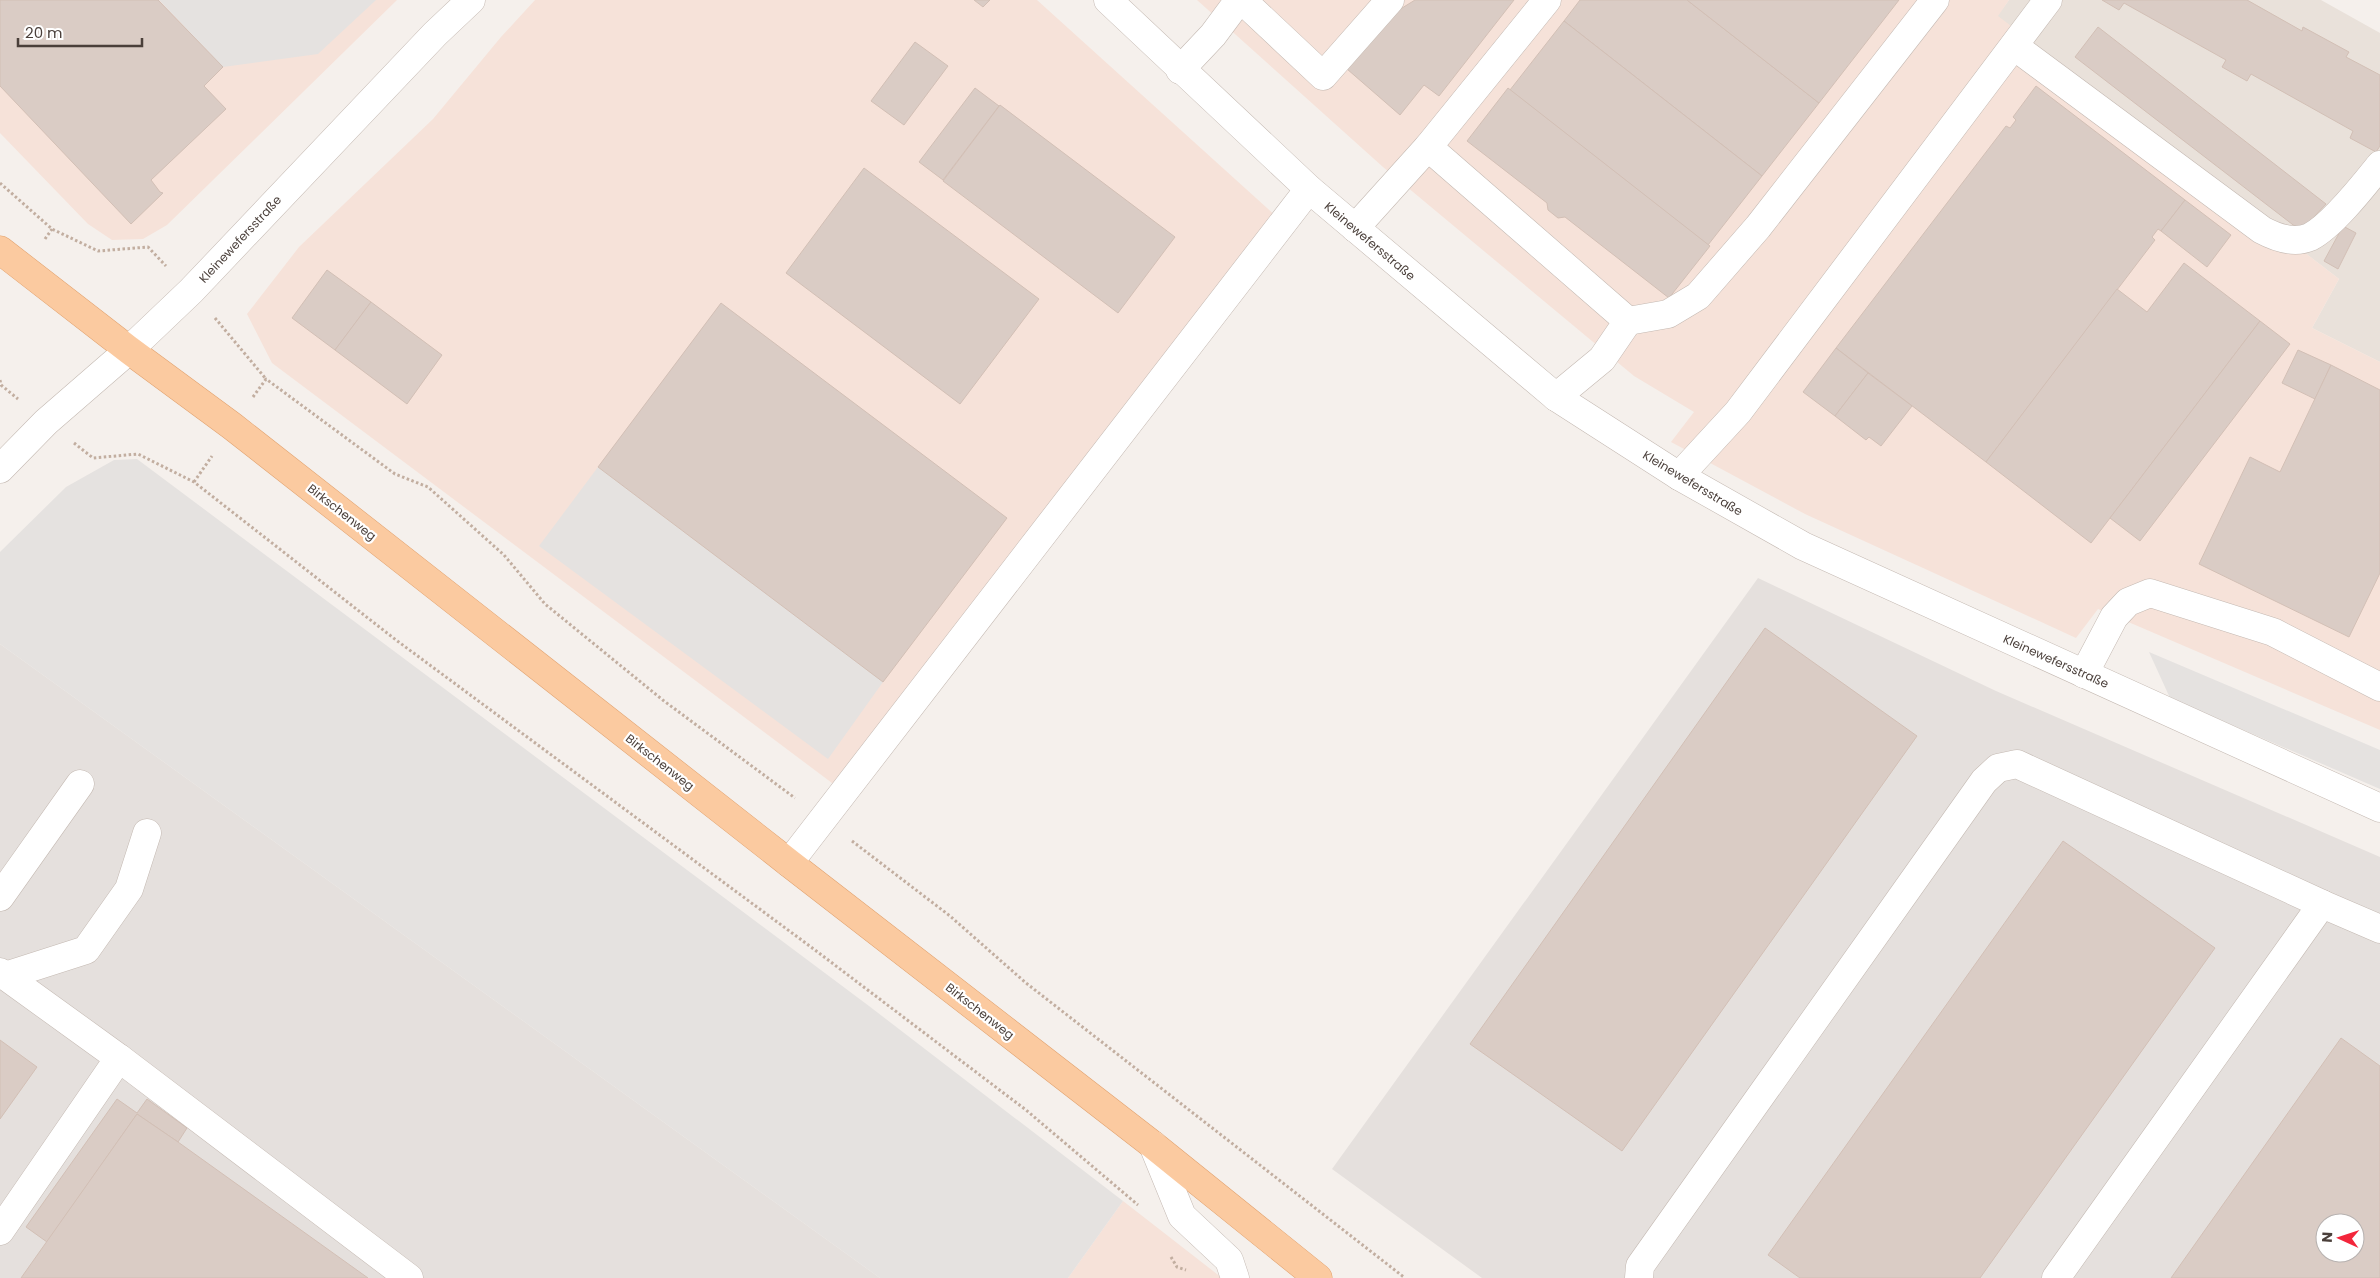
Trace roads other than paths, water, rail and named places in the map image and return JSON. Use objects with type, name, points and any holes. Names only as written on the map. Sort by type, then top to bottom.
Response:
[{"type":"main road","name":"Birkschenweg","points":[[0,250],[129,350],[232,426],[789,863],[1153,1145],[1318,1278]]},
{"type":"street","name":"Kleinewefersstraße","points":[[0,469],[46,422],[129,350],[191,291],[435,34],[471,0]]},
{"type":"street","name":"Kleinewefersstraße","points":[[1108,0],[1180,70],[1309,189],[1556,397],[1678,476],[1803,546],[2380,808]]},
{"type":"street","points":[[1180,70],[1212,35],[1240,0],[1323,76],[1390,0]]},
{"type":"street","points":[[1355,228],[1428,147],[1547,0]]},
{"type":"street","points":[[1556,397],[1602,359],[1628,321],[1668,314],[1698,296],[1758,227],[1935,0]]},
{"type":"street","points":[[1678,476],[1738,412],[2048,0]]},
{"type":"street","points":[[2014,46],[2262,230],[2278,238],[2293,240],[2309,237],[2325,226],[2380,165]]},
{"type":"street","points":[[1428,147],[1628,321]]},
{"type":"street","points":[[789,863],[1309,189]]},
{"type":"street","points":[[2084,674],[2114,617],[2128,602],[2150,593],[2274,632],[2380,687]]},
{"type":"street","points":[[1639,1278],[1640,1266],[1984,781],[1998,768],[2016,764],[2380,929]]},
{"type":"street","points":[[0,897],[80,784]]},
{"type":"street","points":[[3,974],[86,950],[129,889],[147,833]]},
{"type":"street","points":[[2056,1278],[2322,904]]},
{"type":"street","points":[[3,974],[119,1058],[409,1278]]},
{"type":"street","points":[[0,1231],[119,1058]]},
{"type":"street","points":[[1153,1145],[1182,1216],[1229,1260],[1236,1278]]}]
